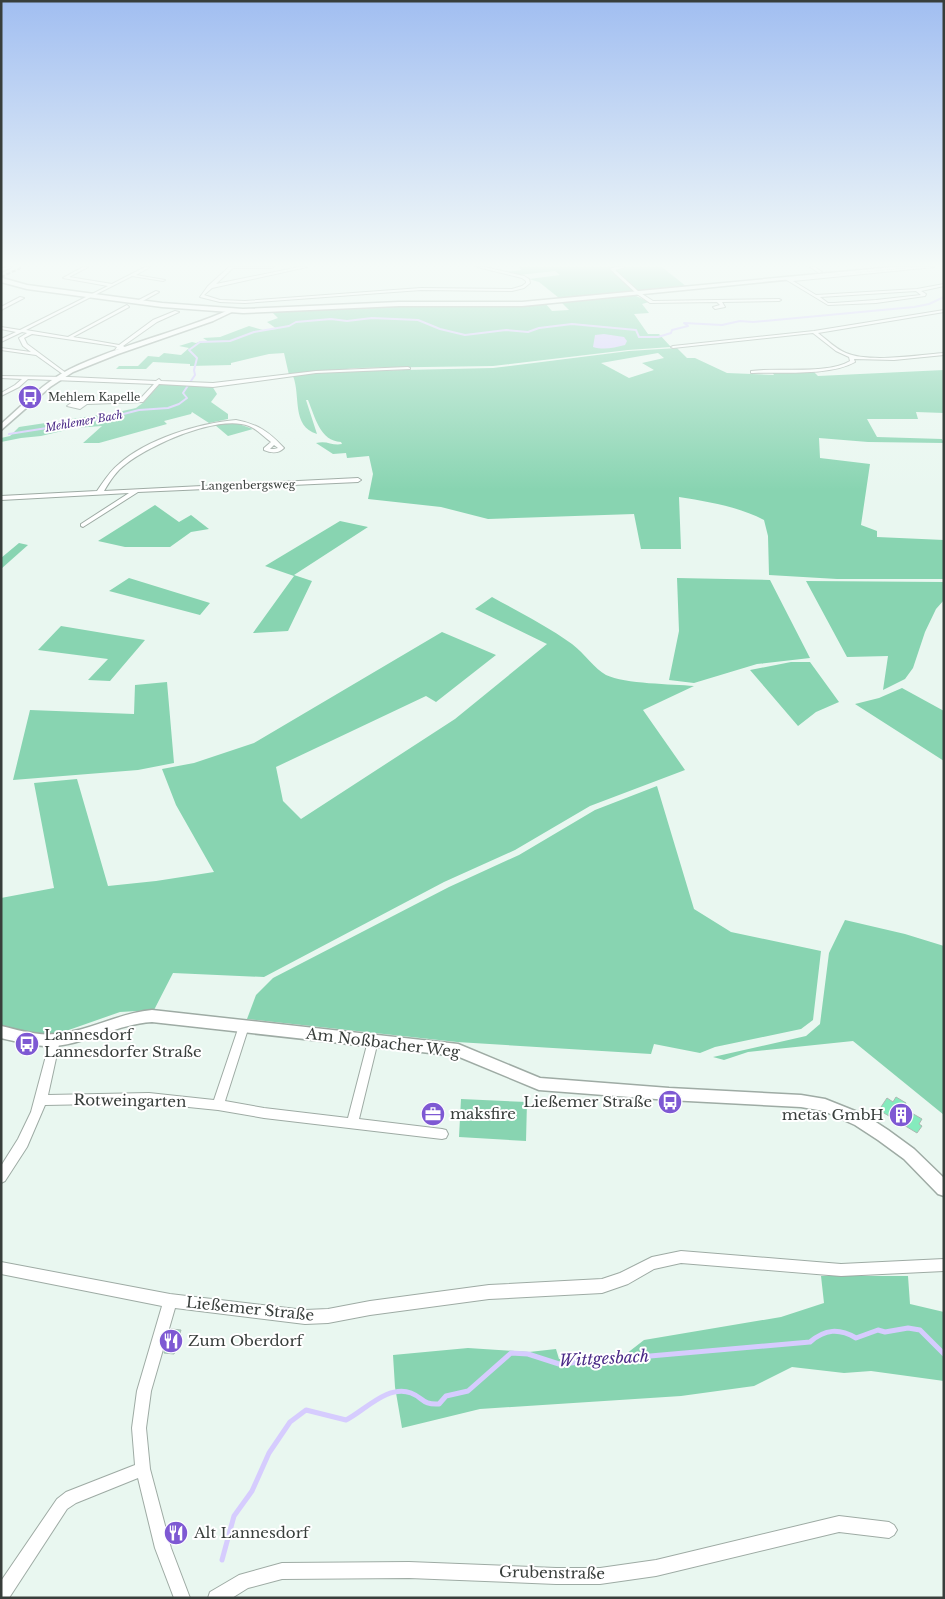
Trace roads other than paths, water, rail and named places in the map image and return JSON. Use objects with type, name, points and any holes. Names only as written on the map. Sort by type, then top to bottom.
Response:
[{"type":"street","points":[[23,342],[62,376]]},
{"type":"street","points":[[89,342],[123,348]]},
{"type":"street","points":[[123,348],[131,342]]},
{"type":"street","points":[[1,428],[62,376],[141,342]]},
{"type":"street","points":[[673,348],[729,342]]},
{"type":"street","points":[[827,342],[851,357],[944,354]]},
{"type":"street","points":[[1,349],[36,354]]},
{"type":"street","points":[[753,372],[812,370],[844,366],[852,363],[851,357]]},
{"type":"street","points":[[1,377],[62,376],[104,381],[228,384],[316,372],[408,368]]},
{"type":"street","points":[[1,395],[17,386],[26,378]]},
{"type":"street","points":[[85,402],[138,402],[159,381]]},
{"type":"street","points":[[99,493],[120,465],[133,456],[175,436],[207,424],[230,421],[248,424],[274,442]]},
{"type":"street","name":"Langenbergsweg","points":[[1,498],[358,480]]},
{"type":"street","name":"Langenbergsweg","points":[[83,525],[139,490]]},
{"type":"street","name":"Am Noßbacher Weg","points":[[1,1032],[55,1040],[137,1016],[152,1016],[458,1050],[539,1084],[668,1094],[801,1101],[825,1105],[860,1120],[909,1154],[944,1189]]},
{"type":"street","points":[[218,1105],[244,1026]]},
{"type":"street","points":[[1,1177],[30,1132],[42,1100],[55,1040]]},
{"type":"street","points":[[352,1123],[373,1040]]},
{"type":"street","name":"Rotweingarten","points":[[42,1100],[149,1098],[442,1134]]},
{"type":"street","name":"Ließemer Straße","points":[[1,1268],[170,1301],[305,1317],[328,1316],[370,1308],[489,1292],[602,1286],[624,1279],[652,1262],[681,1257],[841,1270],[944,1265]]},
{"type":"street","points":[[170,1301],[144,1391],[139,1428],[143,1469],[163,1548],[182,1598]]},
{"type":"street","points":[[1,1595],[62,1504],[71,1497],[143,1469]]},
{"type":"street","name":"Grubenstraße","points":[[216,1598],[245,1581],[282,1571],[409,1570],[600,1576],[656,1568],[839,1524],[889,1530]]},
{"type":"waterway","name":"Mehlemer Bach","points":[[9,434],[104,419],[139,410],[168,408],[179,404],[187,398],[183,393],[195,375],[194,370],[197,358],[189,350],[200,342],[211,342]]},
{"type":"waterway","name":"Wittgesbach","points":[[222,1560],[234,1516],[252,1491],[269,1453],[290,1422],[306,1410],[346,1420],[385,1395],[402,1391],[411,1393],[426,1402],[439,1404],[446,1396],[468,1391],[511,1353],[528,1354],[559,1364],[810,1342],[821,1334],[832,1331],[838,1331],[856,1338],[878,1330],[885,1332],[908,1328],[920,1330],[944,1354]]},
{"type":"place","name":"Mehlem Kapelle","points":[[30,397]]},
{"type":"place","name":"Lannesdorf Lannesdorfer Straße","points":[[27,1044]]},
{"type":"place","name":"Ließemer Straße","points":[[670,1102]]},
{"type":"place","name":"maksfire","points":[[433,1114]]},
{"type":"place","name":"metas GmbH","points":[[901,1115]]},
{"type":"place","name":"Zum Oberdorf","points":[[171,1341]]},
{"type":"place","name":"Alt Lannesdorf","points":[[176,1533]]}]
